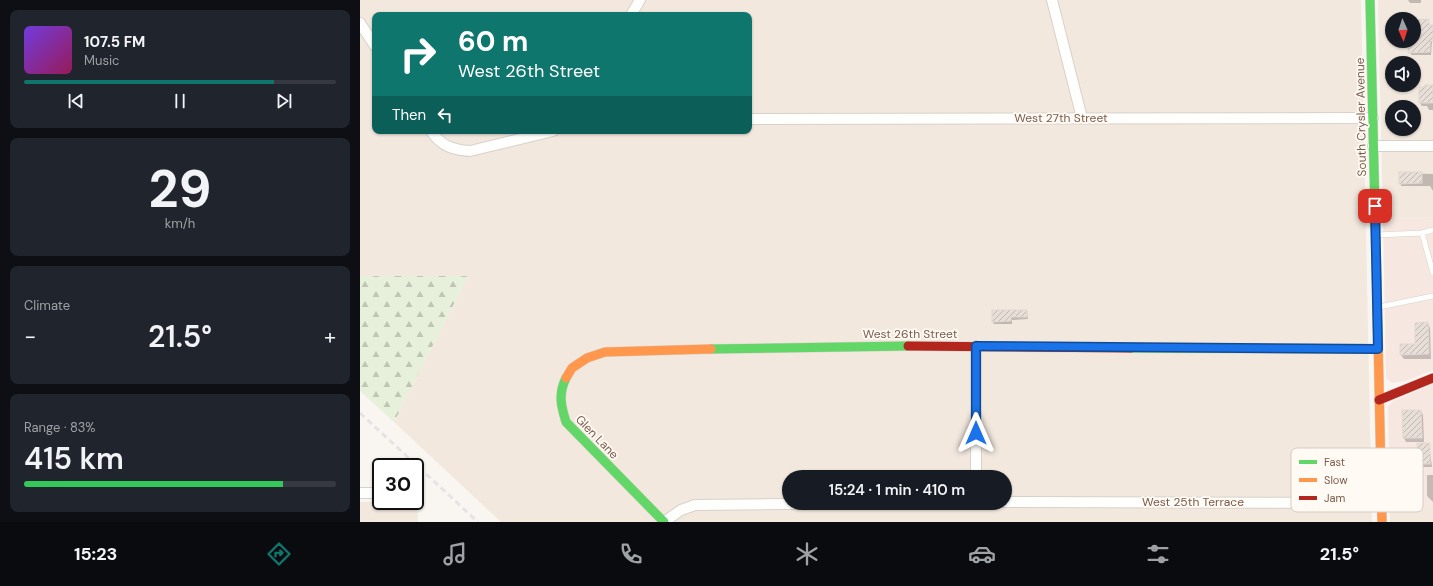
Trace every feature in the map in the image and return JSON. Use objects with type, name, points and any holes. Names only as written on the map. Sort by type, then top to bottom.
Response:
[{"type":"street","points":[[633,12],[640,0]]},
{"type":"street","points":[[1052,0],[1082,118]]},
{"type":"street","name":"South Crysler Avenue","points":[[1370,0],[1380,448]]},
{"type":"street","points":[[360,23],[372,41]]},
{"type":"street","name":"West 27th Street","points":[[752,119],[1373,118]]},
{"type":"street","points":[[433,134],[446,146],[458,150],[470,151],[541,134]]},
{"type":"street","points":[[1373,146],[1433,146]]},
{"type":"street","name":"West 26th Street","points":[[587,358],[606,352],[858,346],[1378,349]]},
{"type":"street","points":[[976,346],[976,470]]},
{"type":"street","name":"Glen Lane","points":[[587,358],[572,368],[562,386],[560,402],[566,422],[664,522]]},
{"type":"street","points":[[1379,400],[1433,378]]},
{"type":"street","points":[[360,493],[372,493]]},
{"type":"street","name":"West 25th Terrace","points":[[1012,502],[1291,503]]},
{"type":"street","points":[[664,522],[681,510],[695,505],[782,504]]},
{"type":"lane","points":[[1375,236],[1422,233],[1433,230]]},
{"type":"lane","points":[[1422,233],[1433,273]]},
{"type":"lane","points":[[1377,307],[1433,296]]},
{"type":"shaded area","points":[[360,0],[1361,0],[1370,448],[1291,448],[1291,512],[1372,512],[1372,522],[501,522],[394,422],[468,276],[360,276]]},
{"type":"shaded area","points":[[1378,0],[1433,0],[1433,217],[1383,218]]},
{"type":"shaded area","points":[[1433,217],[1433,370],[1406,381],[1392,383],[1386,378],[1383,218]]},
{"type":"shaded area","points":[[1433,384],[1433,506],[1423,506],[1423,448],[1389,448],[1388,407],[1393,401]]},
{"type":"shaded area","points":[[360,502],[372,502],[372,510],[417,510],[418,522],[360,522]]},
{"type":"shaded area","points":[[1423,506],[1433,506],[1433,522],[1390,522],[1390,512],[1423,512]]},
{"type":"green space","points":[[360,276],[468,276],[394,422],[360,391]]},
{"type":"building","points":[[1429,19],[1429,25],[1433,25],[1433,41],[1430,41],[1430,52],[1408,53],[1408,48],[1421,48],[1421,20]]},
{"type":"building","points":[[1425,85],[1433,85],[1433,103],[1421,103],[1421,100],[1419,100],[1419,92],[1421,92],[1421,87],[1425,87]]},
{"type":"building","points":[[1399,172],[1422,172],[1422,183],[1399,184]]},
{"type":"building","points":[[992,310],[1027,310],[1027,317],[1011,317],[1011,321],[992,322]]},
{"type":"building","points":[[1428,322],[1429,354],[1400,355],[1400,344],[1415,344],[1415,323]]},
{"type":"building","points":[[1402,410],[1421,410],[1422,438],[1403,438]]},
{"type":"building","points":[[1417,443],[1430,443],[1430,464],[1423,464],[1423,448],[1417,448]]},
{"type":"railway","points":[[360,413],[478,522]]},
{"type":"traffic: fast","points":[[1370,0],[1378,337]]},
{"type":"traffic: fast","points":[[711,349],[908,346]]},
{"type":"traffic: fast","points":[[1131,348],[1378,349]]},
{"type":"traffic: fast","points":[[566,378],[561,395],[566,422],[664,522]]},
{"type":"traffic: slow","points":[[1378,337],[1380,448]]},
{"type":"traffic: slow","points":[[566,378],[572,368],[587,358],[605,352],[711,349]]},
{"type":"traffic: slow","points":[[1382,512],[1382,522]]},
{"type":"traffic: jam","points":[[908,346],[1131,348]]},
{"type":"traffic: jam","points":[[1379,400],[1433,378]]},
{"type":"route","points":[[976,433],[976,346],[1378,349],[1375,206]]}]
